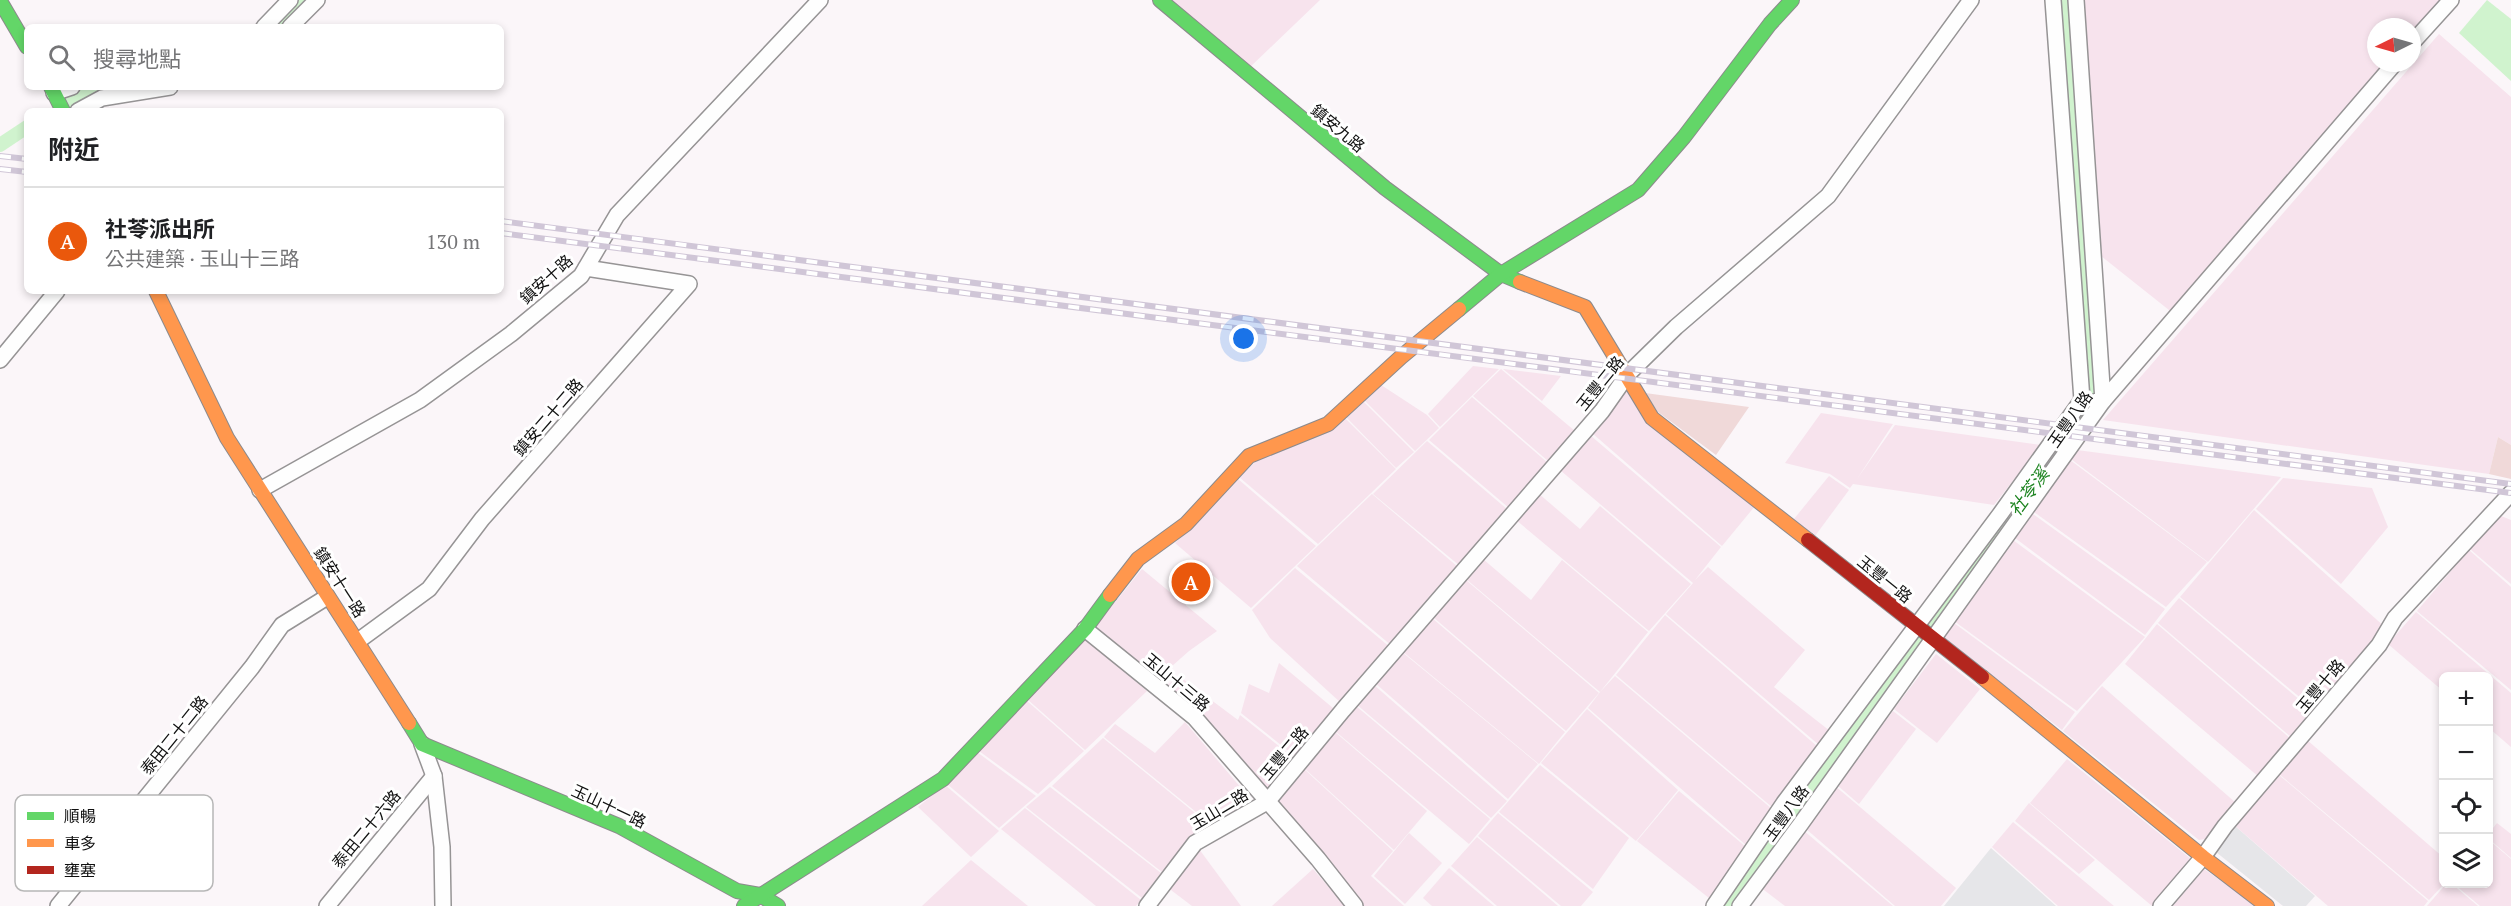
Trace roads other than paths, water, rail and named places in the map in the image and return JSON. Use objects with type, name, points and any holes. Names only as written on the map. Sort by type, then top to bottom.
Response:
[{"type":"street","points":[[267,24],[290,0]]},
{"type":"street","points":[[294,24],[317,0]]},
{"type":"street","name":"鎮安十路","points":[[260,490],[420,400],[511,334],[581,276],[617,214],[820,0]]},
{"type":"street","name":"鎮安九路","points":[[1160,0],[1385,188],[1501,274]]},
{"type":"street","points":[[744,906],[944,779],[1085,629],[1138,559],[1186,524],[1249,456],[1328,424],[1401,357],[1501,274],[1638,190],[1684,137],[1770,24],[1792,0]]},
{"type":"street","name":"玉豐二路","points":[[1267,802],[1343,710],[1602,411],[1628,374],[1676,327],[1828,196],[1971,0]]},
{"type":"street","points":[[2053,0],[2092,401]]},
{"type":"street","points":[[1714,906],[1784,803],[1925,632],[2092,401],[2076,0]]},
{"type":"street","points":[[2421,33],[2451,0]]},
{"type":"street","points":[[0,1],[24,42]]},
{"type":"street","name":"玉豐八路","points":[[1740,906],[1925,632],[2092,401],[2387,72]]},
{"type":"street","points":[[52,90],[61,108]]},
{"type":"street","points":[[84,108],[102,98],[151,90]]},
{"type":"street","name":"鎮安二十二路","points":[[358,641],[429,589],[482,519],[689,284],[586,268]]},
{"type":"street","name":"玉豐一路","points":[[1501,274],[1585,307],[1628,374],[1652,418],[1736,482],[2267,906]]},
{"type":"street","points":[[0,360],[55,294]]},
{"type":"street","name":"鎮安十一路","points":[[157,294],[227,438],[422,744],[434,776],[442,847],[443,906]]},
{"type":"street","name":"玉豐十路","points":[[2161,906],[2203,857],[2225,826],[2379,645],[2395,618],[2511,493]]},
{"type":"street","name":"泰田二十二路","points":[[148,795],[252,667],[282,624],[327,597]]},
{"type":"street","name":"玉山十三路","points":[[1085,629],[1195,718],[1318,859],[1355,906]]},
{"type":"street","name":"玉山十一路","points":[[422,744],[619,826],[737,891],[760,895],[778,906]]},
{"type":"street","name":"泰田二十六路","points":[[327,906],[434,776]]},
{"type":"street","name":"玉山二路","points":[[1147,906],[1196,843],[1267,802]]},
{"type":"street","name":"泰田二十二路","points":[[58,906],[70,891]]},
{"type":"waterway","points":[[281,24],[303,0]]},
{"type":"waterway","name":"社苓溪","points":[[2062,0],[2091,408],[2086,415]]},
{"type":"waterway","points":[[72,102],[95,90]]},
{"type":"waterway","points":[[0,145],[24,129]]},
{"type":"waterway","name":"社苓溪","points":[[1727,906],[2007,523]]},
{"type":"railway","points":[[0,156],[24,159]]},
{"type":"railway","points":[[0,169],[24,172]]},
{"type":"railway","points":[[504,221],[2511,484]]},
{"type":"railway","points":[[504,233],[2511,493]]},
{"type":"place","name":"社苓派出所","points":[[1191,582]]}]
